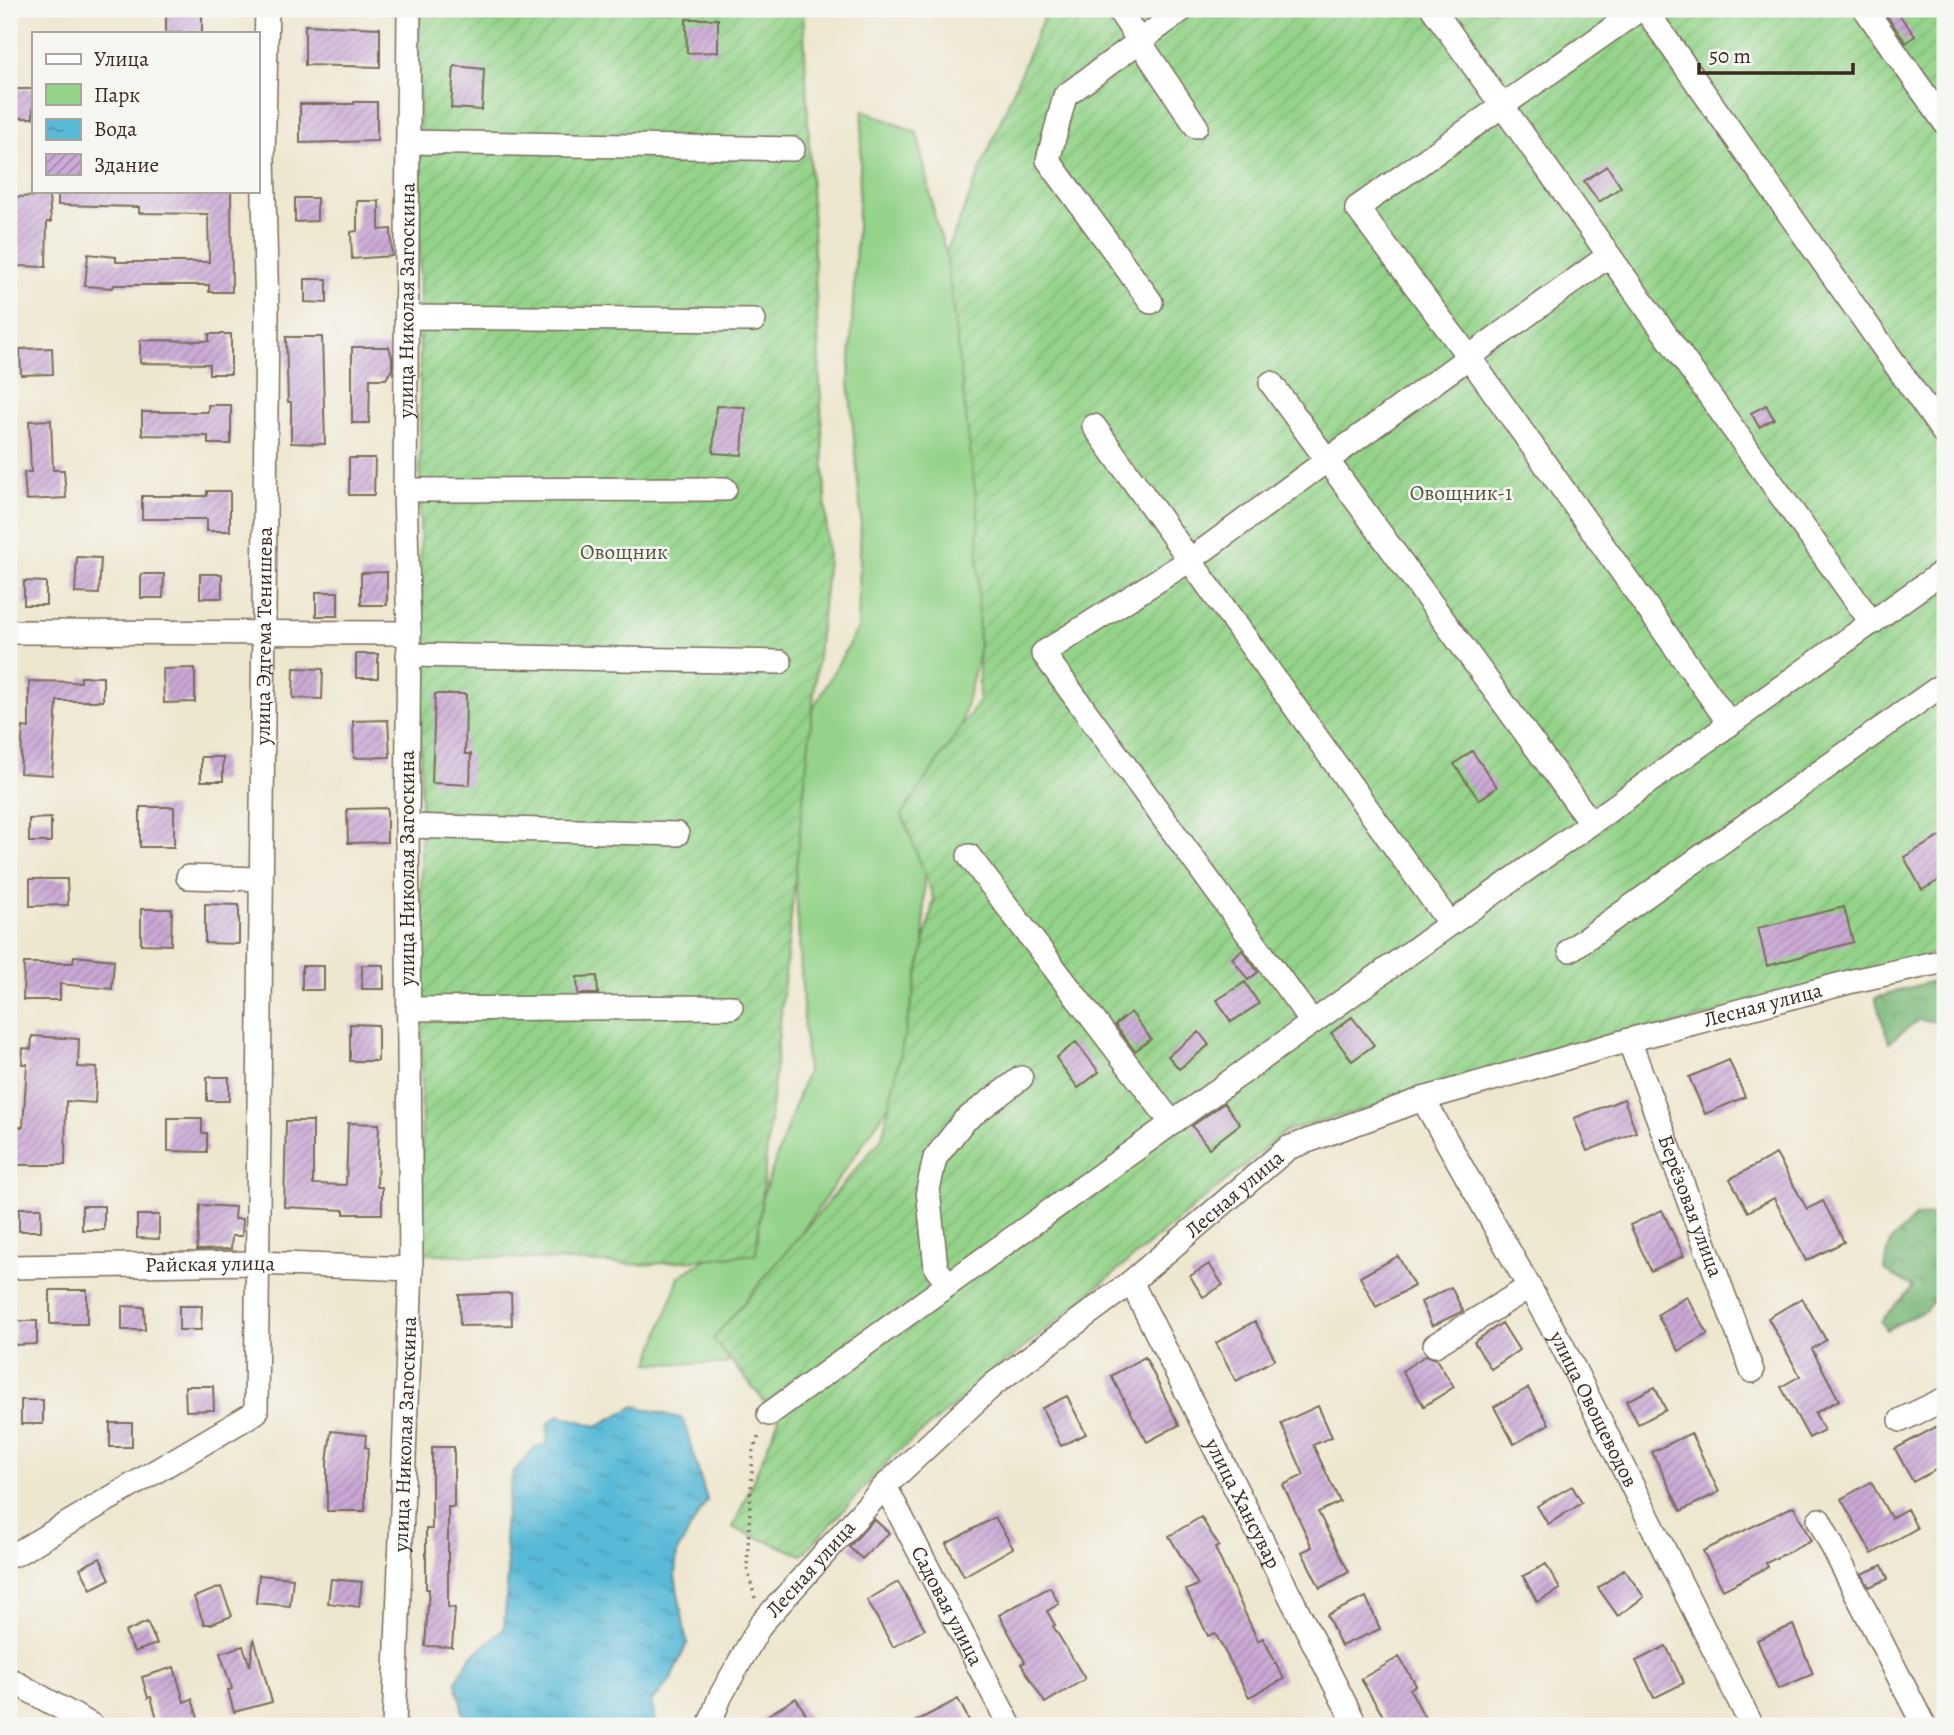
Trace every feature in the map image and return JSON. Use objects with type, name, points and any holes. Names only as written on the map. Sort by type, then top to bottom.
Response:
[{"type":"street","name":"улица Эдгема Тенишева","points":[[9,1554],[16,1555],[256,1412],[267,312],[264,158],[267,9]]},
{"type":"street","name":"улица Николая Загоскина","points":[[394,1726],[411,1269],[407,826],[409,644],[405,490],[409,9]]},
{"type":"street","points":[[1118,9],[1196,126]]},
{"type":"street","points":[[1151,302],[1048,160],[1065,96],[1183,9]]},
{"type":"street","points":[[1433,9],[1872,623]]},
{"type":"street","points":[[1730,724],[1469,357],[1357,208],[1642,9],[1945,435]]},
{"type":"street","points":[[1865,9],[1945,123]]},
{"type":"street","points":[[408,142],[793,149]]},
{"type":"street","points":[[1312,1022],[1043,653],[1190,560],[1608,256]]},
{"type":"street","points":[[407,317],[754,320]]},
{"type":"street","points":[[1271,383],[1591,824]]},
{"type":"street","points":[[1094,426],[1450,924]]},
{"type":"street","points":[[405,490],[725,489]]},
{"type":"street","points":[[769,1414],[1945,570]]},
{"type":"street","points":[[9,632],[264,632],[409,644],[780,662]]},
{"type":"street","points":[[1570,950],[1945,683]]},
{"type":"street","points":[[407,826],[677,834]]},
{"type":"street","points":[[969,856],[1172,1123]]},
{"type":"street","points":[[188,877],[261,879]]},
{"type":"street","name":"Лесная улица","points":[[709,1726],[720,1697],[761,1624],[885,1486],[994,1384],[1131,1282],[1288,1148],[1423,1098],[1853,981],[1945,961]]},
{"type":"street","points":[[408,1009],[731,1007]]},
{"type":"street","name":"Берёзовая улица","points":[[1629,1040],[1752,1371]]},
{"type":"street","points":[[948,1284],[936,1268],[928,1190],[935,1158],[964,1121],[1021,1078]]},
{"type":"street","name":"улица Овощеводов","points":[[1423,1098],[1562,1345],[1752,1726]]},
{"type":"street","name":"Райская улица","points":[[9,1267],[257,1263],[411,1269]]},
{"type":"street","name":"улица Хансувар","points":[[1131,1282],[1356,1726]]},
{"type":"street","points":[[1435,1345],[1529,1287]]},
{"type":"street","points":[[1900,1420],[1945,1399]]},
{"type":"street","name":"Садовая улица","points":[[885,1486],[1010,1726]]},
{"type":"street","points":[[1819,1520],[1924,1726]]},
{"type":"street","points":[[9,1679],[93,1726]]},
{"type":"path","points":[[761,1624],[747,1568],[752,1451],[769,1414]]},
{"type":"green space","name":"Овощник","points":[[419,9],[803,9],[828,559],[756,1254],[642,1265],[422,1253]]},
{"type":"green space","name":"Овощник-1","points":[[1047,9],[1945,9],[1945,951],[1286,1131],[893,1456],[802,1555],[733,1528],[779,1419],[713,1339],[882,1138],[934,899],[902,814],[979,701],[978,516],[946,253]]},
{"type":"green space","points":[[863,110],[917,133],[936,222],[965,311],[1000,566],[924,879],[924,1055],[779,1265],[754,1334],[726,1364],[649,1363],[679,1277],[751,1229],[807,1071],[794,857],[809,716],[858,628],[861,515],[849,381]]},
{"type":"green space","points":[[1945,977],[1945,1022],[1918,1020],[1889,1042],[1875,998]]},
{"type":"green space","points":[[1931,1215],[1945,1234],[1945,1286],[1926,1310],[1886,1330],[1881,1321],[1913,1287],[1884,1270],[1890,1242],[1916,1216]]},
{"type":"water","points":[[635,1406],[683,1419],[707,1500],[677,1552],[675,1576],[687,1643],[671,1679],[651,1703],[656,1719],[652,1726],[466,1726],[456,1681],[470,1658],[504,1629],[508,1574],[504,1527],[513,1473],[534,1448],[547,1444],[548,1424],[559,1415],[597,1426]]},
{"type":"building","points":[[1895,9],[1915,36],[1906,43],[1885,13]]},
{"type":"building","points":[[166,15],[202,15],[202,32],[166,32]]},
{"type":"building","points":[[686,19],[718,19],[718,52],[687,53]]},
{"type":"building","points":[[305,25],[380,28],[380,67],[305,65]]},
{"type":"building","points":[[454,66],[484,69],[482,110],[451,108]]},
{"type":"building","points":[[15,89],[32,89],[32,118],[14,118]]},
{"type":"building","points":[[377,102],[377,141],[300,143],[300,104]]},
{"type":"building","points":[[1607,166],[1621,187],[1599,202],[1584,181]]},
{"type":"building","points":[[58,192],[231,192],[232,292],[209,292],[209,285],[114,285],[113,288],[85,286],[88,254],[116,257],[116,262],[209,262],[208,214],[139,213],[139,207],[58,205]]},
{"type":"building","points":[[49,196],[51,222],[47,222],[46,267],[16,266],[17,224],[13,197]]},
{"type":"building","points":[[295,198],[317,198],[317,221],[295,222]]},
{"type":"building","points":[[357,201],[379,201],[379,230],[391,229],[392,256],[352,259],[351,232],[357,231]]},
{"type":"building","points":[[305,279],[327,279],[327,303],[305,302]]},
{"type":"building","points":[[209,334],[231,334],[231,374],[209,374],[209,364],[140,363],[140,340],[209,341]]},
{"type":"building","points":[[286,337],[322,337],[325,444],[291,443]]},
{"type":"building","points":[[352,347],[389,347],[392,357],[392,369],[386,379],[370,379],[369,423],[352,423]]},
{"type":"building","points":[[52,348],[53,374],[21,375],[20,349]]},
{"type":"building","points":[[208,405],[231,405],[231,444],[208,444],[208,436],[142,435],[142,412],[208,412]]},
{"type":"building","points":[[1766,405],[1774,419],[1759,427],[1751,413]]},
{"type":"building","points":[[716,406],[745,407],[742,455],[713,453]]},
{"type":"building","points":[[51,420],[53,470],[64,470],[66,498],[26,500],[24,472],[31,472],[29,421]]},
{"type":"building","points":[[349,458],[375,458],[374,495],[349,495]]},
{"type":"building","points":[[207,491],[230,491],[230,531],[207,531],[207,519],[142,519],[142,496],[207,496]]},
{"type":"building","points":[[77,557],[101,558],[99,594],[75,593]]},
{"type":"building","points":[[387,572],[387,605],[361,605],[361,573]]},
{"type":"building","points":[[141,574],[164,574],[163,598],[141,598]]},
{"type":"building","points":[[200,574],[222,574],[222,598],[200,598]]},
{"type":"building","points":[[24,581],[46,582],[46,605],[24,605]]},
{"type":"building","points":[[316,592],[338,592],[338,616],[316,616]]},
{"type":"building","points":[[356,654],[378,654],[378,678],[356,678]]},
{"type":"building","points":[[195,668],[195,702],[164,703],[163,669]]},
{"type":"building","points":[[294,668],[323,669],[322,699],[293,698]]},
{"type":"building","points":[[81,677],[103,677],[103,701],[57,701],[52,775],[20,773],[23,727],[29,728],[29,681],[81,682]]},
{"type":"building","points":[[435,694],[466,694],[465,754],[471,754],[470,785],[432,783]]},
{"type":"building","points":[[388,720],[390,757],[354,758],[353,721]]},
{"type":"building","points":[[1472,751],[1497,787],[1479,800],[1454,764]]},
{"type":"building","points":[[201,757],[223,757],[223,781],[201,781]]},
{"type":"building","points":[[140,807],[174,807],[174,847],[140,847]]},
{"type":"building","points":[[387,808],[387,842],[348,843],[347,809]]},
{"type":"building","points":[[51,818],[51,842],[29,842],[29,819]]},
{"type":"building","points":[[1945,834],[1945,877],[1922,890],[1904,857]]},
{"type":"building","points":[[30,879],[67,879],[68,905],[30,906]]},
{"type":"building","points":[[205,904],[239,905],[239,944],[205,943]]},
{"type":"building","points":[[1844,907],[1853,942],[1767,966],[1758,928]]},
{"type":"building","points":[[141,909],[172,909],[171,945],[141,944]]},
{"type":"building","points":[[1242,950],[1258,972],[1248,980],[1232,958]]},
{"type":"building","points":[[74,956],[114,960],[112,989],[60,984],[60,1000],[23,1000],[24,963],[73,963]]},
{"type":"building","points":[[362,965],[384,965],[384,989],[362,989]]},
{"type":"building","points":[[302,966],[324,966],[324,990],[302,990]]},
{"type":"building","points":[[597,976],[598,994],[578,994],[577,977]]},
{"type":"building","points":[[1245,982],[1259,1004],[1231,1022],[1217,1000]]},
{"type":"building","points":[[1131,1012],[1151,1039],[1135,1051],[1115,1025]]},
{"type":"building","points":[[1352,1017],[1374,1045],[1352,1061],[1331,1033]]},
{"type":"building","points":[[350,1024],[378,1025],[378,1061],[350,1061]]},
{"type":"building","points":[[1199,1032],[1209,1045],[1179,1069],[1168,1056]]},
{"type":"building","points":[[32,1036],[79,1039],[78,1067],[97,1068],[95,1103],[66,1101],[65,1165],[14,1165],[14,1127],[23,1127],[27,1064],[22,1064],[23,1048],[31,1049]]},
{"type":"building","points":[[1076,1042],[1099,1072],[1078,1088],[1056,1058]]},
{"type":"building","points":[[1729,1060],[1745,1097],[1705,1114],[1689,1077]]},
{"type":"building","points":[[207,1077],[229,1077],[229,1101],[207,1101]]},
{"type":"building","points":[[1624,1099],[1636,1132],[1587,1151],[1574,1118]]},
{"type":"building","points":[[1224,1103],[1240,1124],[1209,1148],[1192,1126]]},
{"type":"building","points":[[168,1118],[202,1118],[202,1133],[207,1133],[207,1152],[168,1151]]},
{"type":"building","points":[[286,1121],[313,1121],[313,1184],[346,1185],[348,1123],[379,1124],[377,1187],[382,1187],[382,1214],[344,1214],[344,1210],[284,1207]]},
{"type":"building","points":[[1776,1154],[1807,1209],[1823,1201],[1844,1242],[1806,1261],[1774,1198],[1748,1212],[1730,1179]]},
{"type":"building","points":[[200,1205],[235,1207],[234,1219],[243,1219],[242,1236],[232,1236],[231,1249],[197,1250]]},
{"type":"building","points":[[82,1206],[104,1206],[104,1230],[82,1230]]},
{"type":"building","points":[[19,1208],[41,1208],[41,1231],[19,1231]]},
{"type":"building","points":[[1662,1210],[1684,1256],[1651,1271],[1630,1225]]},
{"type":"building","points":[[137,1215],[159,1215],[159,1239],[137,1238]]},
{"type":"building","points":[[1398,1256],[1414,1286],[1376,1307],[1360,1277]]},
{"type":"building","points":[[1209,1264],[1223,1285],[1203,1297],[1190,1276]]},
{"type":"building","points":[[1451,1287],[1463,1311],[1432,1326],[1421,1302]]},
{"type":"building","points":[[50,1290],[87,1290],[87,1324],[50,1324]]},
{"type":"building","points":[[511,1293],[512,1325],[460,1326],[459,1295]]},
{"type":"building","points":[[1687,1297],[1708,1334],[1679,1351],[1657,1315]]},
{"type":"building","points":[[1802,1298],[1826,1340],[1812,1349],[1839,1400],[1815,1413],[1824,1430],[1809,1438],[1781,1387],[1800,1376],[1768,1318]]},
{"type":"building","points":[[122,1306],[144,1307],[145,1330],[122,1330]]},
{"type":"building","points":[[179,1306],[202,1306],[201,1330],[179,1330]]},
{"type":"building","points":[[15,1321],[37,1321],[37,1344],[15,1345]]},
{"type":"building","points":[[1255,1321],[1275,1359],[1236,1381],[1216,1343]]},
{"type":"building","points":[[1502,1323],[1519,1350],[1491,1369],[1474,1342]]},
{"type":"building","points":[[1426,1355],[1436,1359],[1454,1387],[1424,1406],[1402,1371]]},
{"type":"building","points":[[1145,1357],[1179,1425],[1147,1442],[1111,1376]]},
{"type":"building","points":[[185,1386],[213,1386],[214,1410],[186,1411]]},
{"type":"building","points":[[1655,1387],[1666,1410],[1638,1424],[1626,1401]]},
{"type":"building","points":[[1528,1388],[1549,1424],[1514,1444],[1494,1407]]},
{"type":"building","points":[[1067,1396],[1086,1434],[1061,1446],[1042,1408]]},
{"type":"building","points":[[21,1400],[43,1400],[43,1424],[21,1424]]},
{"type":"building","points":[[1318,1406],[1332,1437],[1313,1445],[1340,1502],[1318,1512],[1349,1572],[1320,1588],[1302,1552],[1312,1547],[1283,1485],[1304,1475],[1281,1423]]},
{"type":"building","points":[[1945,1422],[1945,1465],[1913,1482],[1895,1449]]},
{"type":"building","points":[[110,1423],[132,1423],[132,1447],[110,1447]]},
{"type":"building","points":[[331,1431],[366,1435],[365,1447],[369,1448],[365,1474],[365,1511],[327,1511],[327,1463]]},
{"type":"building","points":[[1691,1433],[1719,1492],[1681,1511],[1652,1452]]},
{"type":"building","points":[[432,1447],[454,1447],[454,1507],[448,1507],[448,1607],[455,1608],[452,1647],[425,1646],[429,1589],[426,1589],[426,1529],[432,1529]]},
{"type":"building","points":[[1871,1482],[1891,1518],[1907,1509],[1917,1528],[1872,1554],[1841,1499]]},
{"type":"building","points":[[1572,1486],[1582,1503],[1548,1524],[1537,1506]]},
{"type":"building","points":[[1794,1506],[1811,1541],[1766,1563],[1768,1567],[1723,1590],[1703,1551]]},
{"type":"building","points":[[995,1517],[1013,1548],[964,1576],[946,1544]]},
{"type":"building","points":[[1201,1517],[1219,1546],[1215,1548],[1258,1641],[1263,1638],[1284,1679],[1249,1697],[1215,1633],[1208,1636],[1186,1590],[1198,1585],[1169,1536]]},
{"type":"building","points":[[874,1519],[889,1533],[862,1559],[849,1547]]},
{"type":"building","points":[[100,1558],[110,1579],[91,1589],[80,1568]]},
{"type":"building","points":[[1546,1564],[1560,1589],[1537,1602],[1523,1576]]},
{"type":"building","points":[[1882,1565],[1888,1579],[1869,1587],[1862,1574]]},
{"type":"building","points":[[1624,1569],[1644,1597],[1618,1616],[1598,1588]]},
{"type":"building","points":[[259,1575],[293,1578],[290,1606],[256,1603]]},
{"type":"building","points":[[331,1579],[362,1582],[359,1607],[328,1603]]},
{"type":"building","points":[[898,1582],[925,1629],[893,1647],[867,1600]]},
{"type":"building","points":[[221,1587],[232,1616],[204,1624],[194,1597]]},
{"type":"building","points":[[1050,1587],[1059,1604],[1047,1611],[1085,1679],[1045,1703],[1021,1664],[1025,1662],[999,1615]]},
{"type":"building","points":[[1366,1597],[1380,1629],[1341,1646],[1327,1615]]},
{"type":"building","points":[[147,1622],[157,1644],[134,1652],[125,1632]]},
{"type":"building","points":[[1793,1625],[1813,1674],[1778,1689],[1757,1640]]},
{"type":"building","points":[[254,1638],[272,1702],[234,1712],[228,1690],[232,1689],[220,1653],[243,1646],[250,1666]]},
{"type":"building","points":[[1666,1646],[1684,1683],[1654,1698],[1636,1661]]},
{"type":"building","points":[[1399,1657],[1416,1685],[1410,1689],[1429,1726],[1389,1726],[1361,1679]]},
{"type":"building","points":[[174,1667],[184,1702],[192,1699],[199,1721],[182,1726],[159,1726],[142,1677]]},
{"type":"building","points":[[796,1698],[813,1726],[750,1726]]},
{"type":"building","points":[[958,1699],[972,1726],[907,1726]]}]
